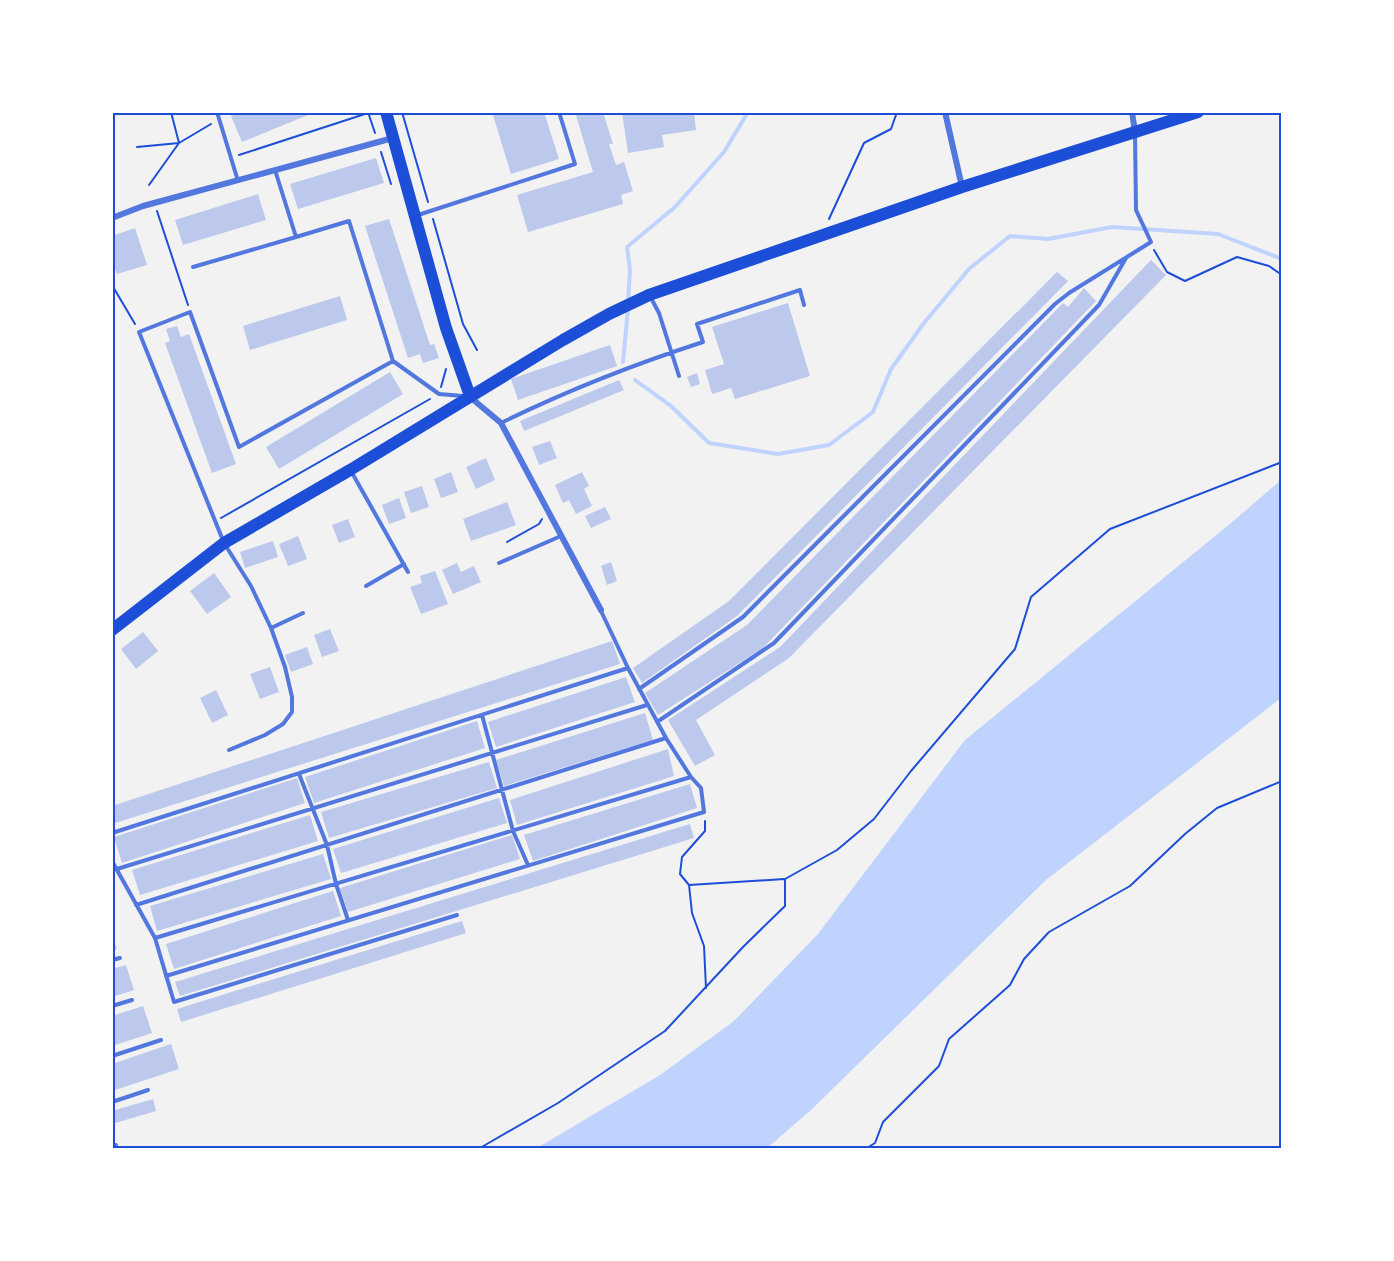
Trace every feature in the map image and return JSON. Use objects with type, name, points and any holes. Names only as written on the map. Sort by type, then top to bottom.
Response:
[{"type":"main road","points":[[386,112],[446,328],[470,396]]},
{"type":"main road","points":[[112,630],[224,543],[609,314],[650,295],[822,234],[1198,112]]},
{"type":"street","points":[[945,112],[962,187]]},
{"type":"street","points":[[1132,112],[1135,132]]},
{"type":"street","points":[[112,218],[143,206],[393,138]]},
{"type":"street","points":[[470,396],[501,423],[601,610]]},
{"type":"lane","points":[[217,112],[238,182]]},
{"type":"lane","points":[[414,216],[575,164],[559,112]]},
{"type":"lane","points":[[639,689],[743,617],[1055,304],[1151,242],[1136,210],[1135,132]]},
{"type":"lane","points":[[275,170],[296,237]]},
{"type":"lane","points":[[193,267],[349,221],[393,362],[439,394],[470,396]]},
{"type":"lane","points":[[657,723],[774,643],[1099,304],[1126,257]]},
{"type":"lane","points":[[501,423],[555,396],[703,342],[697,324],[800,290],[804,305]]},
{"type":"lane","points":[[650,295],[659,313],[679,376]]},
{"type":"lane","points":[[229,750],[265,735],[283,724],[292,712],[292,697],[272,628],[251,586],[224,543],[139,332],[190,312],[239,447],[393,362]]},
{"type":"lane","points":[[350,470],[408,572]]},
{"type":"lane","points":[[499,563],[562,535]]},
{"type":"lane","points":[[366,585],[404,564]]},
{"type":"lane","points":[[166,976],[704,812],[701,788],[691,777],[657,723],[601,610]]},
{"type":"lane","points":[[272,628],[303,613]]},
{"type":"lane","points":[[112,833],[628,668]]},
{"type":"lane","points":[[117,869],[648,705]]},
{"type":"lane","points":[[482,715],[513,831],[528,865]]},
{"type":"lane","points":[[136,905],[666,738]]},
{"type":"lane","points":[[299,774],[327,845],[336,884],[348,920]]},
{"type":"lane","points":[[155,938],[691,777]]},
{"type":"lane","points":[[112,861],[155,938],[174,1002],[457,915]]},
{"type":"lane","points":[[112,960],[120,958]]},
{"type":"lane","points":[[112,1006],[132,1000]]},
{"type":"lane","points":[[112,1056],[161,1040]]},
{"type":"lane","points":[[112,1102],[148,1090]]},
{"type":"path","points":[[149,185],[178,143],[171,112]]},
{"type":"path","points":[[402,112],[464,324],[477,350]]},
{"type":"path","points":[[822,234],[864,143],[891,129],[897,112]]},
{"type":"path","points":[[231,158],[368,113],[392,187]]},
{"type":"path","points":[[137,147],[178,143],[219,120]]},
{"type":"path","points":[[157,211],[190,312]]},
{"type":"path","points":[[1151,242],[1159,261],[1167,272],[1185,281],[1236,257],[1269,266],[1281,275]]},
{"type":"path","points":[[112,285],[139,332]]},
{"type":"path","points":[[216,521],[439,394],[449,360]]},
{"type":"path","points":[[689,885],[785,879],[837,850],[874,819],[911,771],[1014,649],[1031,597],[1110,529],[1281,462]]},
{"type":"path","points":[[507,542],[539,524],[548,512]]},
{"type":"path","points":[[867,1149],[875,1143],[883,1122],[939,1066],[950,1039],[1010,985],[1024,959],[1049,933],[1130,886],[1216,808],[1281,781]]},
{"type":"path","points":[[704,812],[705,831],[682,857],[680,874],[689,885],[692,913],[704,946],[706,988]]},
{"type":"path","points":[[480,1149],[558,1103],[666,1031],[743,947],[785,906],[785,879]]},
{"type":"water","points":[[1281,480],[1281,698],[1046,880],[810,1111],[767,1148],[537,1148],[660,1075],[734,1021],[818,934],[965,740]]},
{"type":"building","points":[[238,112],[313,113],[242,142],[231,116]]},
{"type":"building","points":[[492,112],[544,112],[559,159],[511,174]]},
{"type":"building","points":[[575,112],[603,112],[613,144],[609,144],[616,165],[624,162],[633,191],[621,195],[623,204],[528,232],[517,195],[593,172]]},
{"type":"building","points":[[622,112],[694,112],[696,130],[662,135],[664,147],[628,153]]},
{"type":"building","points":[[376,158],[384,183],[298,209],[290,184]]},
{"type":"building","points":[[258,194],[266,220],[183,245],[175,220]]},
{"type":"building","points":[[389,219],[430,345],[434,344],[439,358],[423,363],[420,354],[408,358],[365,226]]},
{"type":"building","points":[[135,228],[147,265],[117,274],[112,260],[112,236]]},
{"type":"building","points":[[1151,260],[1166,275],[789,658],[696,720],[715,755],[695,766],[668,720],[780,647]]},
{"type":"building","points":[[1057,272],[1068,281],[737,616],[642,683],[633,668],[729,601]]},
{"type":"building","points":[[1084,288],[1096,301],[763,648],[658,715],[645,693],[747,625],[1063,303],[1068,307]]},
{"type":"building","points":[[340,296],[347,320],[250,350],[243,326]]},
{"type":"building","points":[[788,303],[810,376],[735,399],[731,388],[712,394],[705,370],[724,364],[712,327]]},
{"type":"building","points":[[177,326],[181,337],[189,334],[236,464],[212,473],[165,343],[170,341],[166,329]]},
{"type":"building","points":[[610,345],[617,366],[518,400],[511,379]]},
{"type":"building","points":[[390,372],[403,394],[279,469],[266,447]]},
{"type":"building","points":[[697,373],[700,384],[691,387],[687,377]]},
{"type":"building","points":[[619,380],[624,390],[524,431],[520,421]]},
{"type":"building","points":[[550,441],[557,458],[539,465],[532,447]]},
{"type":"building","points":[[486,458],[495,480],[476,489],[466,467]]},
{"type":"building","points":[[451,472],[458,492],[441,498],[434,479]]},
{"type":"building","points":[[582,472],[589,486],[584,489],[592,506],[576,514],[569,500],[563,503],[555,485]]},
{"type":"building","points":[[422,486],[429,507],[411,513],[404,492]]},
{"type":"building","points":[[399,498],[406,518],[389,524],[382,505]]},
{"type":"building","points":[[507,502],[516,525],[471,541],[463,519]]},
{"type":"building","points":[[605,507],[611,519],[591,528],[585,516]]},
{"type":"building","points":[[348,519],[355,537],[339,543],[332,525]]},
{"type":"building","points":[[298,536],[307,559],[288,566],[279,544]]},
{"type":"building","points":[[273,541],[278,557],[245,568],[240,552]]},
{"type":"building","points":[[611,562],[617,581],[607,585],[601,566]]},
{"type":"building","points":[[457,563],[461,572],[474,566],[481,582],[453,594],[442,570]]},
{"type":"building","points":[[435,571],[448,604],[421,614],[410,587],[422,583],[420,576]]},
{"type":"building","points":[[214,573],[231,597],[207,614],[190,591]]},
{"type":"building","points":[[330,629],[339,651],[322,657],[314,635]]},
{"type":"building","points":[[143,632],[158,651],[136,669],[121,649]]},
{"type":"building","points":[[612,641],[620,664],[112,824],[112,806]]},
{"type":"building","points":[[307,647],[313,664],[291,672],[285,655]]},
{"type":"building","points":[[270,667],[279,692],[260,699],[250,674]]},
{"type":"building","points":[[626,677],[635,702],[496,747],[488,722]]},
{"type":"building","points":[[216,690],[228,715],[212,723],[200,698]]},
{"type":"building","points":[[645,713],[653,740],[504,786],[496,760]]},
{"type":"building","points":[[477,721],[485,748],[314,803],[305,777]]},
{"type":"building","points":[[668,749],[674,776],[517,825],[510,800]]},
{"type":"building","points":[[489,762],[497,788],[329,838],[321,812]]},
{"type":"building","points":[[297,778],[305,803],[122,863],[114,837]]},
{"type":"building","points":[[690,784],[697,808],[533,861],[524,835]]},
{"type":"building","points":[[499,798],[507,823],[341,873],[333,849]]},
{"type":"building","points":[[310,815],[318,841],[140,895],[132,870]]},
{"type":"building","points":[[690,824],[694,838],[180,996],[175,982]]},
{"type":"building","points":[[512,835],[520,859],[348,912],[340,888]]},
{"type":"building","points":[[323,854],[331,879],[157,931],[150,906]]},
{"type":"building","points":[[333,891],[341,916],[174,969],[166,944]]},
{"type":"building","points":[[462,921],[466,933],[181,1022],[177,1009]]},
{"type":"building","points":[[112,936],[117,949],[112,951]]},
{"type":"building","points":[[126,965],[134,990],[112,997],[112,969]]},
{"type":"building","points":[[143,1006],[152,1033],[112,1046],[112,1016]]},
{"type":"building","points":[[171,1044],[179,1069],[112,1091],[112,1064]]},
{"type":"building","points":[[153,1099],[156,1111],[112,1124],[112,1111]]},
{"type":"waterway","points":[[628,302],[630,270],[627,247],[675,207],[724,152],[748,112]]},
{"type":"waterway","points":[[635,380],[671,406],[709,443],[778,454],[829,445],[873,412],[891,369],[924,323],[969,269],[1010,236],[1048,239],[1112,227],[1218,234],[1282,259]]},
{"type":"waterway","points":[[623,362],[628,309]]}]
